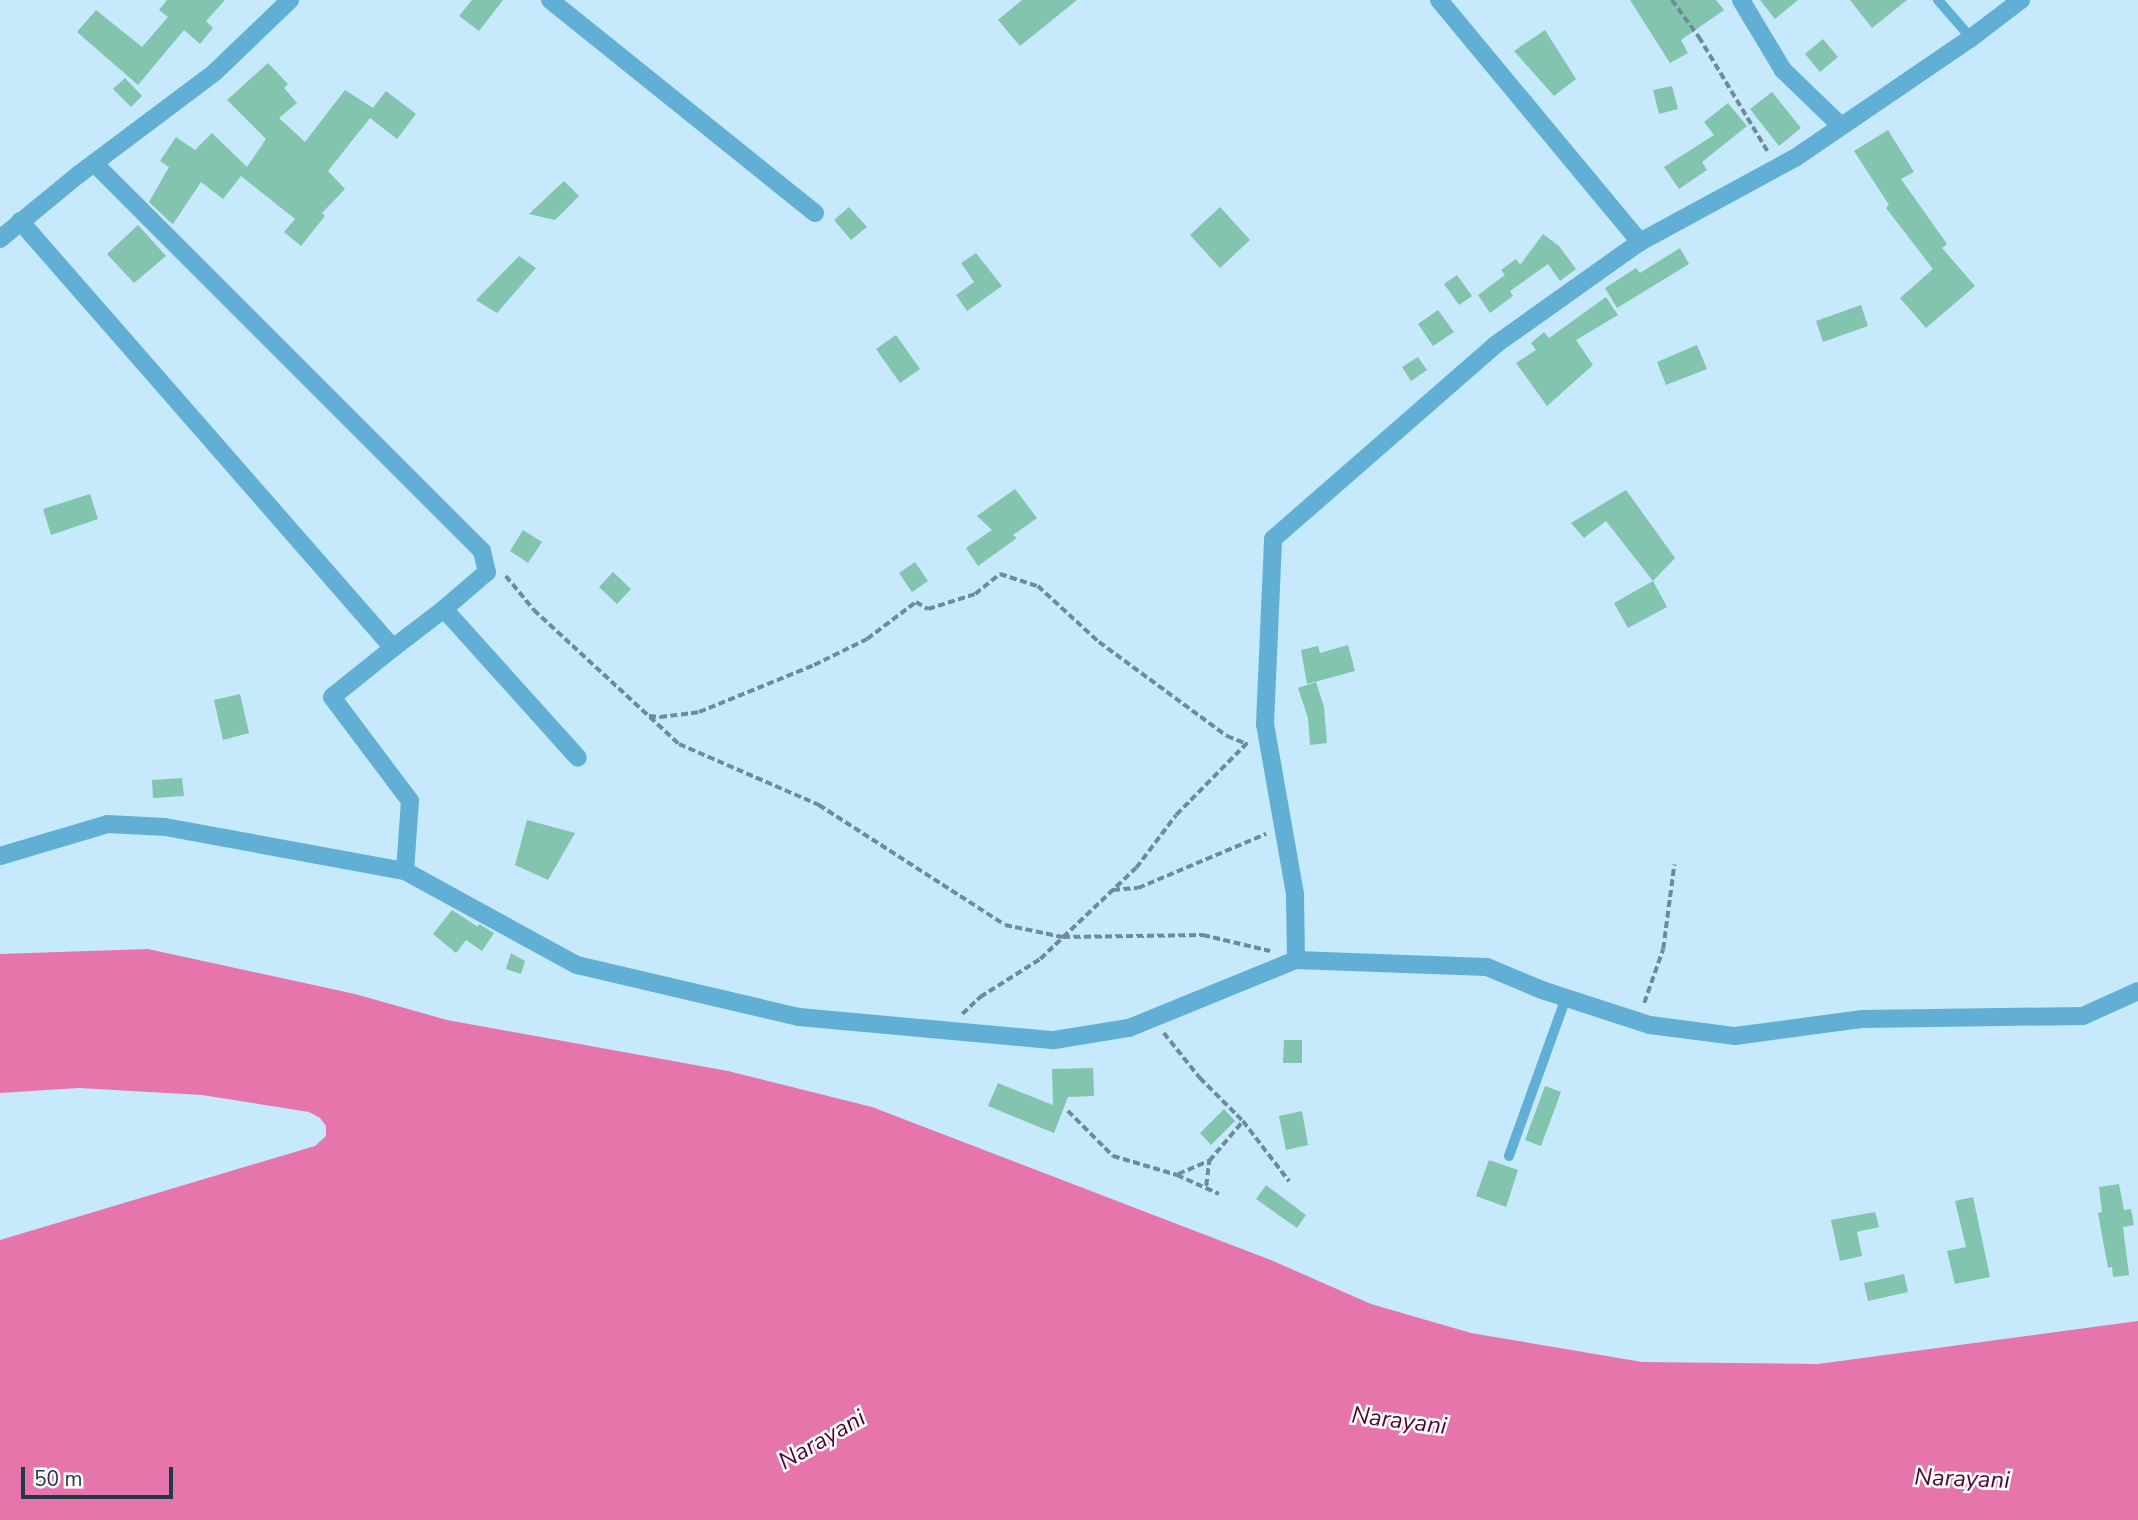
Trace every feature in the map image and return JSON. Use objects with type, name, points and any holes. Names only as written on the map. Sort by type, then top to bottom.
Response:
[{"type":"street","points":[[0,239],[94,163],[215,72],[290,0]]},
{"type":"street","points":[[550,0],[815,213]]},
{"type":"street","points":[[1439,0],[1640,242]]},
{"type":"street","points":[[1741,0],[1783,71],[1841,126]]},
{"type":"street","points":[[1296,960],[1295,894],[1265,724],[1273,538],[1495,345],[1640,242],[1777,168],[1971,38],[2021,0]]},
{"type":"street","points":[[94,163],[482,551],[487,572],[332,697],[410,801],[405,871]]},
{"type":"street","points":[[20,222],[393,648]]},
{"type":"street","points":[[444,609],[578,758]]},
{"type":"street","points":[[0,856],[108,824],[165,827],[405,871],[577,965],[799,1017],[1054,1040],[1129,1028],[1296,960],[1487,967],[1566,998],[1650,1025],[1735,1036],[1863,1019],[2083,1016],[2138,991]]},
{"type":"lane","points":[[1938,0],[1971,38]]},
{"type":"lane","points":[[1509,1156],[1566,998]]},
{"type":"path","points":[[1672,0],[1699,37],[1777,168]]},
{"type":"path","points":[[487,572],[501,570],[534,610],[679,744],[819,805],[1005,925],[1063,937],[1203,934],[1296,960]]},
{"type":"path","points":[[649,716],[660,718],[698,712],[814,665],[867,639],[916,602],[928,609],[963,598],[975,594],[1000,574],[1038,586],[1099,642],[1227,736],[1247,744]]},
{"type":"path","points":[[952,1029],[958,1018],[980,997],[1040,959],[1136,868],[1176,815],[1265,724]]},
{"type":"path","points":[[1111,891],[1138,888],[1285,827]]},
{"type":"path","points":[[1633,1019],[1649,997],[1663,949],[1674,865]]},
{"type":"path","points":[[1152,1018],[1200,1078],[1243,1121],[1289,1181]]},
{"type":"path","points":[[1068,1111],[1113,1156],[1177,1175],[1219,1194]]},
{"type":"path","points":[[1177,1175],[1209,1161],[1243,1121]]},
{"type":"path","points":[[1206,1186],[1209,1161]]},
{"type":"water","name":"Narayani","points":[[148,949],[355,994],[447,1020],[728,1071],[872,1107],[1273,1261],[1371,1304],[1471,1333],[1642,1362],[1818,1364],[2138,1321],[2138,1520],[0,1520],[0,1240],[315,1146],[326,1136],[326,1126],[320,1118],[309,1112],[202,1095],[79,1088],[0,1093],[0,954]]},
{"type":"building","points":[[167,0],[225,0],[206,21],[213,28],[200,44],[184,30],[138,85],[77,32],[96,10],[142,47],[168,17],[159,10]]},
{"type":"building","points":[[472,0],[503,0],[479,31],[459,16]]},
{"type":"building","points":[[1022,0],[1077,0],[1020,46],[998,20]]},
{"type":"building","points":[[1630,0],[1716,0],[1724,10],[1681,40],[1688,53],[1670,63]]},
{"type":"building","points":[[1760,0],[1798,0],[1775,19]]},
{"type":"building","points":[[1850,0],[1907,0],[1872,28]]},
{"type":"building","points":[[1545,30],[1576,79],[1554,96],[1514,51]]},
{"type":"building","points":[[1823,39],[1838,57],[1820,72],[1805,54]]},
{"type":"building","points":[[268,63],[288,84],[284,88],[297,103],[279,118],[305,142],[345,90],[373,108],[386,91],[416,114],[397,139],[370,118],[328,171],[345,189],[322,213],[325,216],[301,246],[284,232],[295,219],[241,176],[223,199],[201,182],[173,224],[149,202],[169,167],[160,161],[176,137],[195,150],[212,133],[247,167],[266,139],[227,100]]},
{"type":"building","points":[[125,78],[142,96],[131,107],[113,89]]},
{"type":"building","points":[[1672,86],[1678,109],[1659,114],[1653,90]]},
{"type":"building","points":[[1772,92],[1801,128],[1779,146],[1750,109]]},
{"type":"building","points":[[1728,103],[1747,126],[1702,162],[1707,170],[1679,189],[1664,167],[1714,135],[1704,122]]},
{"type":"building","points":[[1888,130],[1914,172],[1901,179],[1947,244],[1942,248],[1975,286],[1926,328],[1900,298],[1933,269],[1886,208],[1889,205],[1854,151]]},
{"type":"building","points":[[564,181],[579,196],[555,220],[529,214]]},
{"type":"building","points":[[849,207],[867,227],[851,240],[834,220]]},
{"type":"building","points":[[1220,207],[1250,240],[1220,268],[1190,235]]},
{"type":"building","points":[[138,225],[166,256],[134,283],[107,254]]},
{"type":"building","points":[[1543,234],[1559,246],[1576,269],[1560,281],[1548,264],[1510,291],[1513,296],[1490,313],[1478,295],[1505,275],[1501,270],[1516,259],[1520,265]]},
{"type":"building","points":[[1680,248],[1689,264],[1617,308],[1605,288],[1636,268],[1640,273]]},
{"type":"building","points":[[976,253],[1002,286],[967,311],[956,295],[974,282],[961,263]]},
{"type":"building","points":[[519,256],[536,268],[497,313],[476,300]]},
{"type":"building","points":[[1457,275],[1472,296],[1459,305],[1444,284]]},
{"type":"building","points":[[1606,297],[1618,315],[1576,340],[1593,365],[1547,406],[1516,363],[1536,350],[1531,343],[1544,332],[1549,338]]},
{"type":"building","points":[[1861,305],[1868,326],[1823,342],[1816,321]]},
{"type":"building","points":[[1438,310],[1454,332],[1433,346],[1418,324]]},
{"type":"building","points":[[896,335],[920,369],[900,383],[876,349]]},
{"type":"building","points":[[1697,345],[1707,369],[1666,385],[1657,362]]},
{"type":"building","points":[[1418,357],[1427,370],[1411,381],[1402,367]]},
{"type":"building","points":[[1015,489],[1037,518],[1013,535],[1017,538],[978,566],[966,548],[992,530],[977,516]]},
{"type":"building","points":[[1626,490],[1675,558],[1653,581],[1606,521],[1584,538],[1571,523]]},
{"type":"building","points":[[90,494],[98,519],[51,535],[43,509]]},
{"type":"building","points":[[523,530],[542,542],[528,563],[510,551]]},
{"type":"building","points":[[915,562],[928,581],[912,592],[899,573]]},
{"type":"building","points":[[613,572],[631,589],[617,604],[599,587]]},
{"type":"building","points":[[1653,581],[1667,607],[1628,628],[1614,603]]},
{"type":"building","points":[[1348,645],[1355,671],[1307,684],[1301,650],[1318,646],[1320,653]]},
{"type":"building","points":[[1316,682],[1324,707],[1327,743],[1310,745],[1308,718],[1298,688]]},
{"type":"building","points":[[240,694],[249,733],[223,740],[214,700]]},
{"type":"building","points":[[182,778],[184,796],[153,798],[152,780]]},
{"type":"building","points":[[527,820],[575,833],[548,880],[515,865]]},
{"type":"building","points":[[452,910],[478,927],[479,924],[494,933],[482,951],[466,940],[456,953],[433,934]]},
{"type":"building","points":[[511,953],[525,961],[521,974],[506,969]]},
{"type":"building","points":[[1284,1040],[1302,1040],[1302,1063],[1283,1063]]},
{"type":"building","points":[[1093,1068],[1094,1096],[1068,1097],[1054,1133],[988,1106],[998,1083],[1053,1105],[1052,1069]]},
{"type":"building","points":[[1545,1086],[1561,1092],[1541,1146],[1525,1140]]},
{"type":"building","points":[[1224,1109],[1235,1121],[1211,1145],[1200,1133]]},
{"type":"building","points":[[1302,1111],[1308,1145],[1286,1150],[1279,1116]]},
{"type":"building","points":[[1489,1160],[1518,1170],[1506,1207],[1476,1196]]},
{"type":"building","points":[[2119,1184],[2124,1210],[2131,1209],[2134,1225],[2123,1227],[2129,1275],[2113,1277],[2112,1267],[2108,1268],[2098,1213],[2102,1212],[2099,1187]]},
{"type":"building","points":[[1266,1185],[1306,1215],[1297,1228],[1256,1199]]},
{"type":"building","points":[[1973,1197],[1990,1277],[1955,1284],[1947,1251],[1966,1247],[1955,1201]]},
{"type":"building","points":[[1875,1212],[1879,1227],[1857,1232],[1862,1256],[1840,1261],[1831,1220]]},
{"type":"building","points":[[1904,1274],[1908,1292],[1868,1301],[1864,1283]]}]
